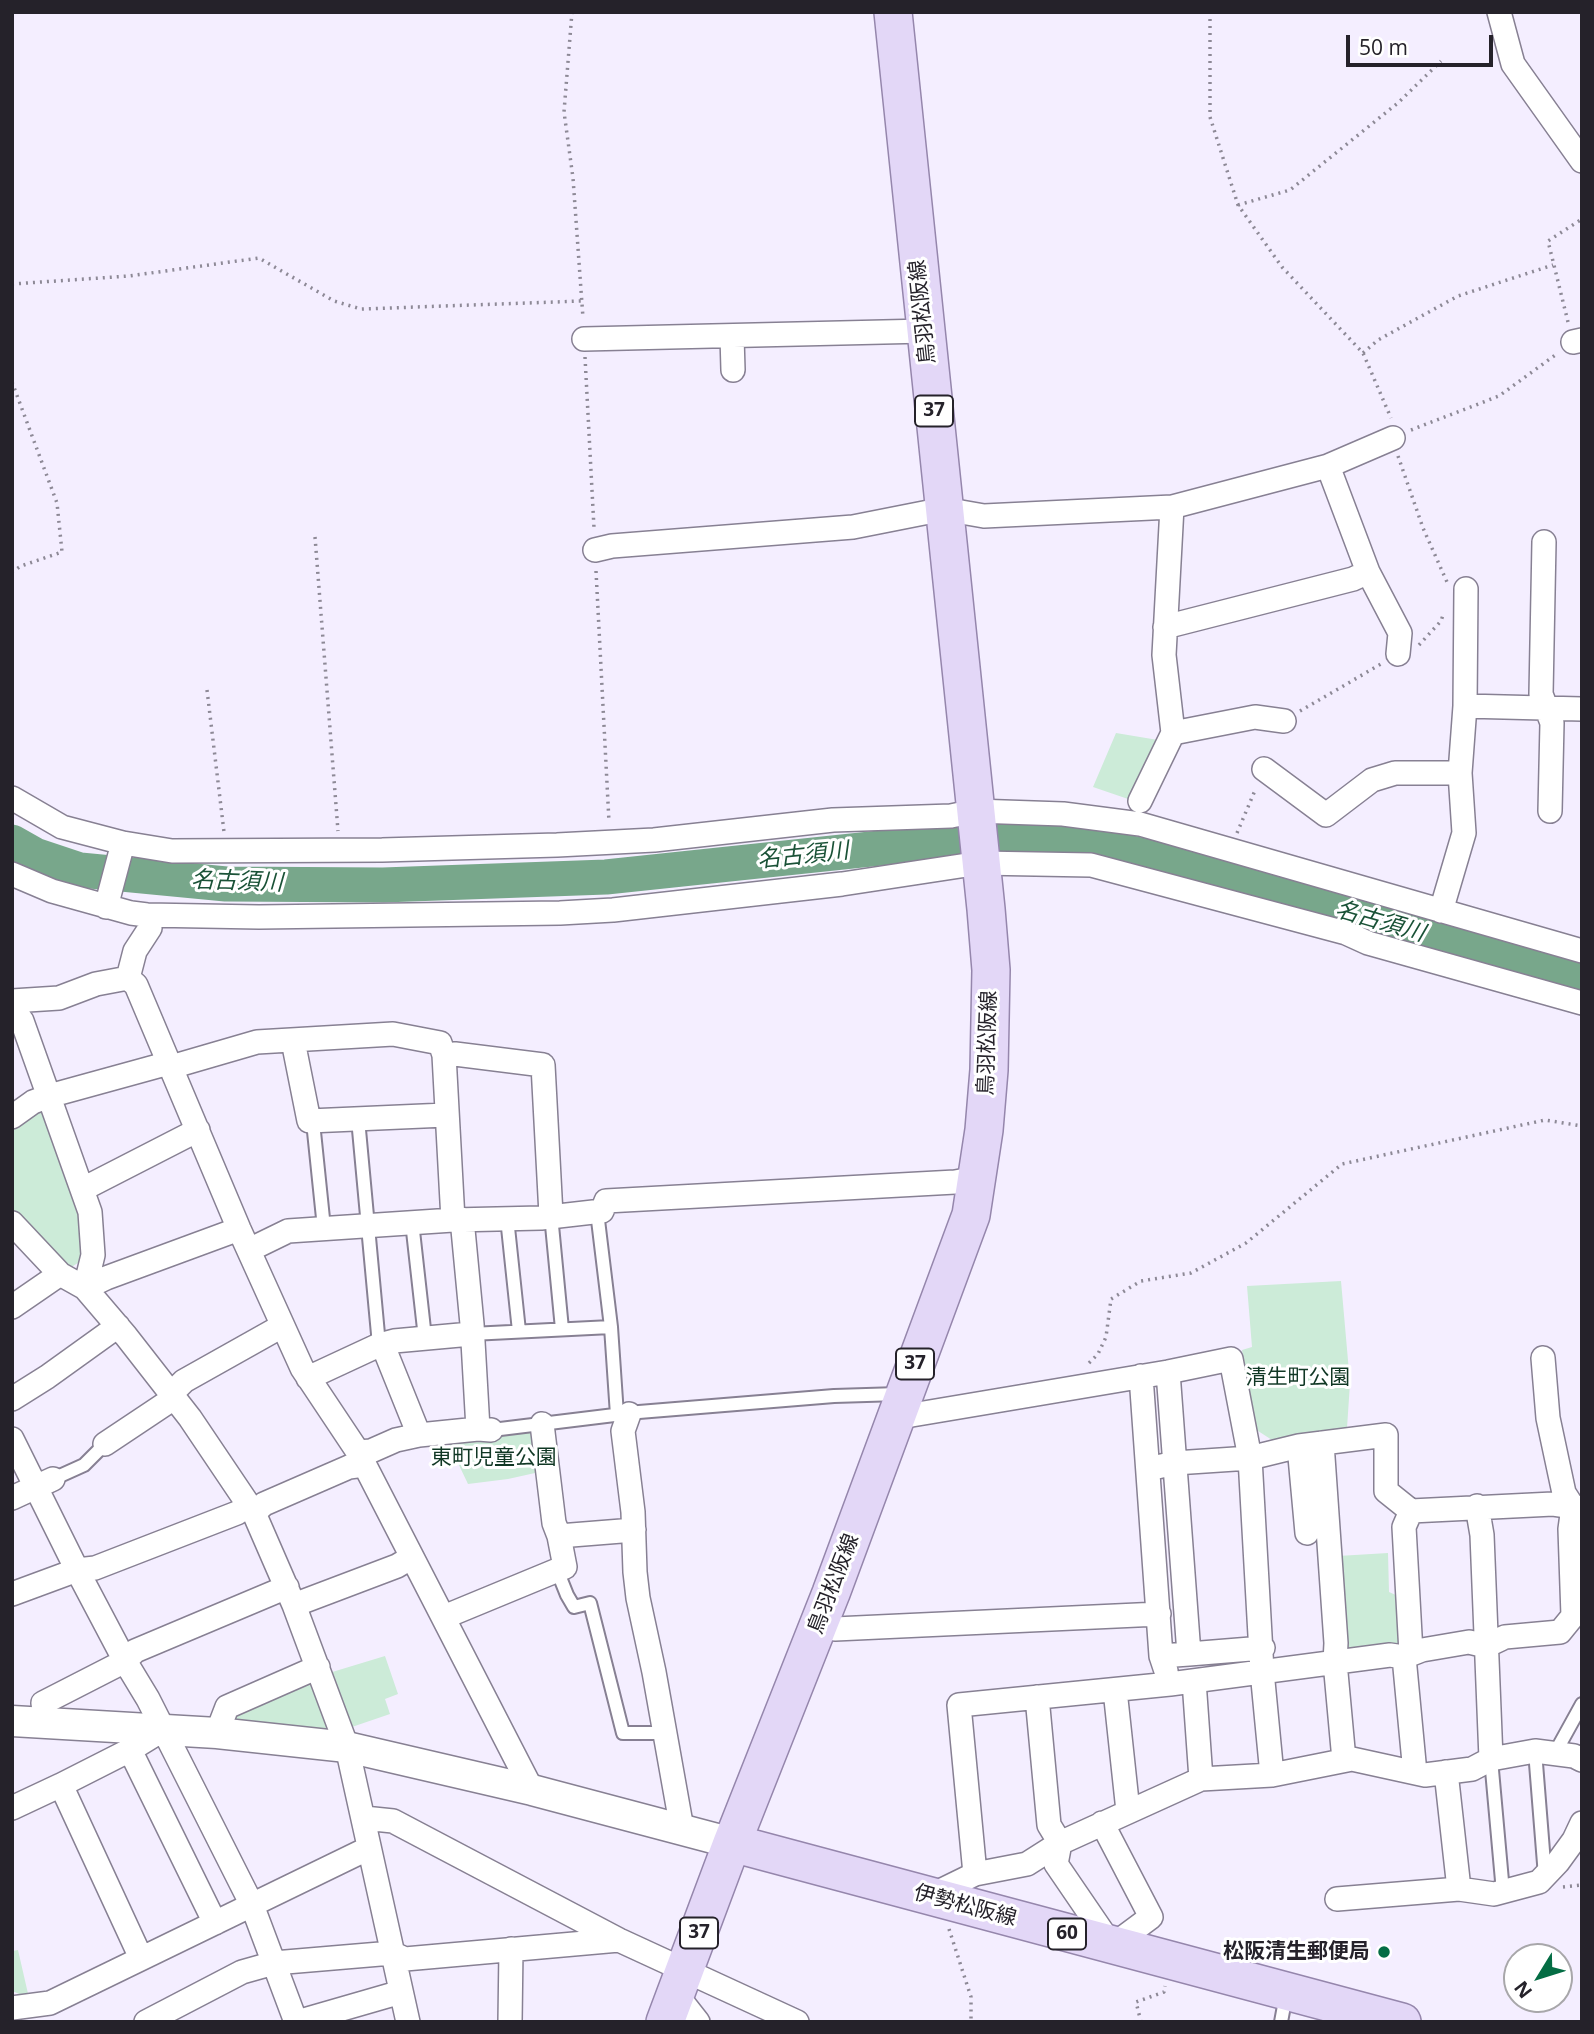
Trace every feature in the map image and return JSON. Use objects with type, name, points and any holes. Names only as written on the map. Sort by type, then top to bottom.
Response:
[{"type":"main road","name":"鳥羽松阪線","points":[[675,1995],[820,1621],[971,1215],[985,1130],[991,970],[893,12]]},
{"type":"main road","name":"伊勢松阪線","points":[[732,1843],[1172,1961],[1284,2006],[1402,2022]]},
{"type":"street","points":[[1499,12],[1513,64],[1582,161]]},
{"type":"street","points":[[584,339],[926,331]]},
{"type":"street","points":[[732,336],[733,370]]},
{"type":"street","points":[[595,550],[612,546],[853,527],[944,509],[984,516],[1172,507],[1328,466],[1392,438]]},
{"type":"street","points":[[1328,466],[1368,572],[1400,633],[1398,654]]},
{"type":"street","points":[[1140,801],[1172,733],[1164,655],[1172,507]]},
{"type":"street","points":[[1544,542],[1541,694],[1552,723],[1550,811]]},
{"type":"street","points":[[1165,626],[1353,579],[1368,572]]},
{"type":"street","points":[[1441,911],[1464,833],[1460,773],[1465,706],[1459,589]]},
{"type":"street","points":[[1465,706],[1582,709]]},
{"type":"street","points":[[1172,733],[1255,718],[1284,721]]},
{"type":"street","points":[[1264,769],[1326,814],[1372,780],[1395,773],[1460,773]]},
{"type":"street","points":[[12,799],[62,827],[123,843],[172,851],[382,850],[557,845],[654,840],[833,820],[951,816],[975,811],[1063,814],[1140,824],[1582,951]]},
{"type":"street","points":[[106,907],[123,843]]},
{"type":"street","points":[[12,874],[52,891],[106,907],[147,915],[286,916],[612,910],[842,884],[980,863],[1091,865],[1346,933],[1368,943],[1582,1003]]},
{"type":"street","points":[[128,978],[135,951],[150,928],[147,915]]},
{"type":"street","points":[[85,1288],[93,1255],[90,1212],[22,1021],[13,1007],[60,998],[96,984],[128,978]]},
{"type":"street","points":[[128,978],[136,985],[282,1326],[309,1378],[361,1459],[532,1790]]},
{"type":"street","points":[[12,1117],[33,1102],[49,1096],[257,1042],[393,1034],[440,1043],[471,1334],[485,1429],[419,1435],[396,1440],[371,1451],[349,1467],[264,1504],[95,1568],[77,1570],[12,1594]]},
{"type":"street","points":[[293,1041],[309,1121],[446,1115]]},
{"type":"street","points":[[443,1055],[455,1054],[543,1065],[551,1215]]},
{"type":"street","points":[[83,1189],[198,1130]]},
{"type":"street","points":[[249,1250],[288,1231],[602,1211],[606,1201],[955,1182],[977,1178]]},
{"type":"street","points":[[12,1223],[60,1274],[85,1288],[118,1326],[173,1396],[251,1509],[290,1596],[347,1747],[408,2022]]},
{"type":"street","points":[[85,1288],[239,1229]]},
{"type":"street","points":[[12,1307],[60,1274]]},
{"type":"street","points":[[12,1399],[118,1326]]},
{"type":"street","points":[[105,1444],[173,1396],[184,1381],[282,1326]]},
{"type":"street","points":[[309,1378],[379,1345],[471,1334]]},
{"type":"street","points":[[379,1345],[386,1353],[419,1435]]},
{"type":"street","points":[[1543,1358],[1548,1418],[1564,1493],[1577,1508]]},
{"type":"street","points":[[899,1406],[1084,1386],[1231,1359],[1250,1458],[1263,1648],[1262,1671],[1272,1775]]},
{"type":"street","points":[[1168,1372],[1189,1654]]},
{"type":"street","points":[[1141,1376],[1161,1656],[1170,1684]]},
{"type":"street","points":[[623,1414],[638,1598],[666,1733],[682,1829]]},
{"type":"street","points":[[444,1617],[565,1567],[554,1523],[542,1424]]},
{"type":"street","points":[[1148,1469],[1175,1463],[1250,1458],[1299,1446],[1386,1435],[1386,1491],[1411,1511],[1553,1504],[1577,1508]]},
{"type":"street","points":[[12,1439],[45,1484],[77,1570],[164,1730],[251,1905],[297,2022],[401,1992]]},
{"type":"street","points":[[1322,1443],[1336,1643],[1335,1662],[1344,1760]]},
{"type":"street","points":[[1299,1446],[1307,1533]]},
{"type":"street","points":[[12,1498],[45,1484]]},
{"type":"street","points":[[1477,1506],[1482,1535],[1491,1759]]},
{"type":"street","points":[[975,1874],[959,1705],[1170,1684],[1390,1655],[1408,1655],[1469,1642],[1486,1646],[1505,1637],[1560,1632],[1573,1616],[1570,1529],[1577,1508]]},
{"type":"street","points":[[1411,1511],[1404,1527],[1415,1773]]},
{"type":"street","points":[[559,1536],[634,1530]]},
{"type":"street","points":[[46,1724],[43,1703],[125,1661],[135,1651],[290,1596],[397,1566],[412,1558]]},
{"type":"street","points":[[820,1621],[835,1629],[1160,1614]]},
{"type":"street","points":[[1161,1656],[1263,1648]]},
{"type":"street","points":[[217,1733],[227,1707],[318,1667]]},
{"type":"street","points":[[1194,1681],[1201,1779]]},
{"type":"street","points":[[1115,1690],[1128,1811]]},
{"type":"street","points":[[1037,1698],[1049,1825],[1060,1843],[1056,1864],[1111,1946],[1151,1917],[1102,1823]]},
{"type":"street","points":[[12,1721],[217,1733],[347,1747],[532,1790],[732,1843]]},
{"type":"street","points":[[12,1808],[130,1750],[164,1730]]},
{"type":"street","points":[[130,1750],[215,1923]]},
{"type":"street","points":[[934,1898],[975,1874],[1027,1864],[1060,1843],[1201,1779],[1272,1775],[1352,1759],[1425,1775],[1472,1769],[1491,1759],[1545,1752],[1574,1756],[1582,1760]]},
{"type":"street","points":[[1446,1773],[1459,1889]]},
{"type":"street","points":[[61,1785],[141,1958]]},
{"type":"street","points":[[364,1818],[393,1821],[619,1940],[675,1995],[698,2022]]},
{"type":"street","points":[[1337,1899],[1459,1889],[1494,1894],[1539,1882],[1574,1840],[1582,1823]]},
{"type":"street","points":[[12,2008],[50,2003],[369,1848]]},
{"type":"street","points":[[146,2022],[242,1972],[274,1962],[392,1953],[405,1959],[619,1940]]},
{"type":"street","points":[[510,2022],[511,1949]]},
{"type":"street","points":[[675,1995],[797,2022]]},
{"type":"lane","points":[[358,1119],[379,1345]]},
{"type":"lane","points":[[313,1122],[324,1228]]},
{"type":"lane","points":[[602,1211],[598,1220],[623,1414]]},
{"type":"lane","points":[[551,1215],[562,1328]]},
{"type":"lane","points":[[507,1218],[519,1331]]},
{"type":"lane","points":[[412,1222],[425,1338]]},
{"type":"lane","points":[[471,1334],[611,1327]]},
{"type":"lane","points":[[485,1429],[834,1396],[899,1406]]},
{"type":"lane","points":[[45,1484],[84,1465],[105,1444]]},
{"type":"lane","points":[[557,1570],[574,1607],[590,1603],[623,1733],[666,1733]]},
{"type":"lane","points":[[1545,1876],[1545,1752],[1582,1704]]},
{"type":"lane","points":[[1491,1759],[1503,1892]]},
{"type":"path","points":[[572,12],[564,112],[573,177],[582,301],[609,823],[599,827]]},
{"type":"path","points":[[1210,12],[1210,117],[1238,205],[1282,267],[1363,354],[1392,419],[1392,438],[1423,528],[1459,589]]},
{"type":"path","points":[[1238,205],[1290,190],[1399,102],[1441,61]]},
{"type":"path","points":[[1392,438],[1499,396],[1577,341],[1548,242],[1582,219]]},
{"type":"path","points":[[12,284],[130,276],[259,258],[334,301],[361,309],[582,301]]},
{"type":"path","points":[[1363,354],[1378,340],[1458,296],[1554,265]]},
{"type":"path","points":[[12,382],[57,503],[62,552],[21,566],[12,572]]},
{"type":"path","points":[[315,537],[338,833]]},
{"type":"path","points":[[1284,721],[1398,654],[1419,645],[1441,621],[1444,611]]},
{"type":"path","points":[[206,690],[225,835]]},
{"type":"path","points":[[1230,851],[1264,769]]},
{"type":"path","points":[[1084,1386],[1083,1368],[1098,1354],[1106,1337],[1111,1299],[1141,1281],[1191,1273],[1246,1243],[1342,1164],[1545,1121],[1582,1126]]},
{"type":"path","points":[[934,1898],[971,1997],[971,2022]]},
{"type":"path","points":[[1141,2022],[1136,2001],[1164,1992],[1172,1961]]},
{"type":"green space","points":[[1116,733],[1158,740],[1131,800],[1093,787]]},
{"type":"green space","points":[[38,1111],[45,1113],[82,1212],[84,1259],[70,1268],[12,1209],[12,1129]]},
{"type":"green space","name":"清生町公園","points":[[1341,1281],[1350,1383],[1347,1428],[1272,1440],[1255,1429],[1242,1350],[1252,1347],[1247,1286]]},
{"type":"green space","name":"東町児童公園","points":[[540,1429],[544,1471],[468,1484],[447,1440]]},
{"type":"green space","points":[[1388,1553],[1389,1592],[1398,1596],[1401,1647],[1350,1654],[1344,1639],[1338,1556]]},
{"type":"green space","points":[[385,1656],[398,1694],[385,1699],[390,1714],[349,1728],[329,1673]]},
{"type":"green space","points":[[312,1681],[330,1726],[325,1730],[232,1720],[232,1713]]},
{"type":"green space","points":[[18,1950],[29,1998],[12,1991],[12,1951]]},
{"type":"waterway","name":"名古須川","points":[[12,842],[35,855],[80,870],[226,884],[383,885],[606,877],[937,842],[1057,841],[1107,847],[1164,861],[1582,980]]},
{"type":"place","name":"松阪清生郵便局","points":[[1384,1952]]}]
